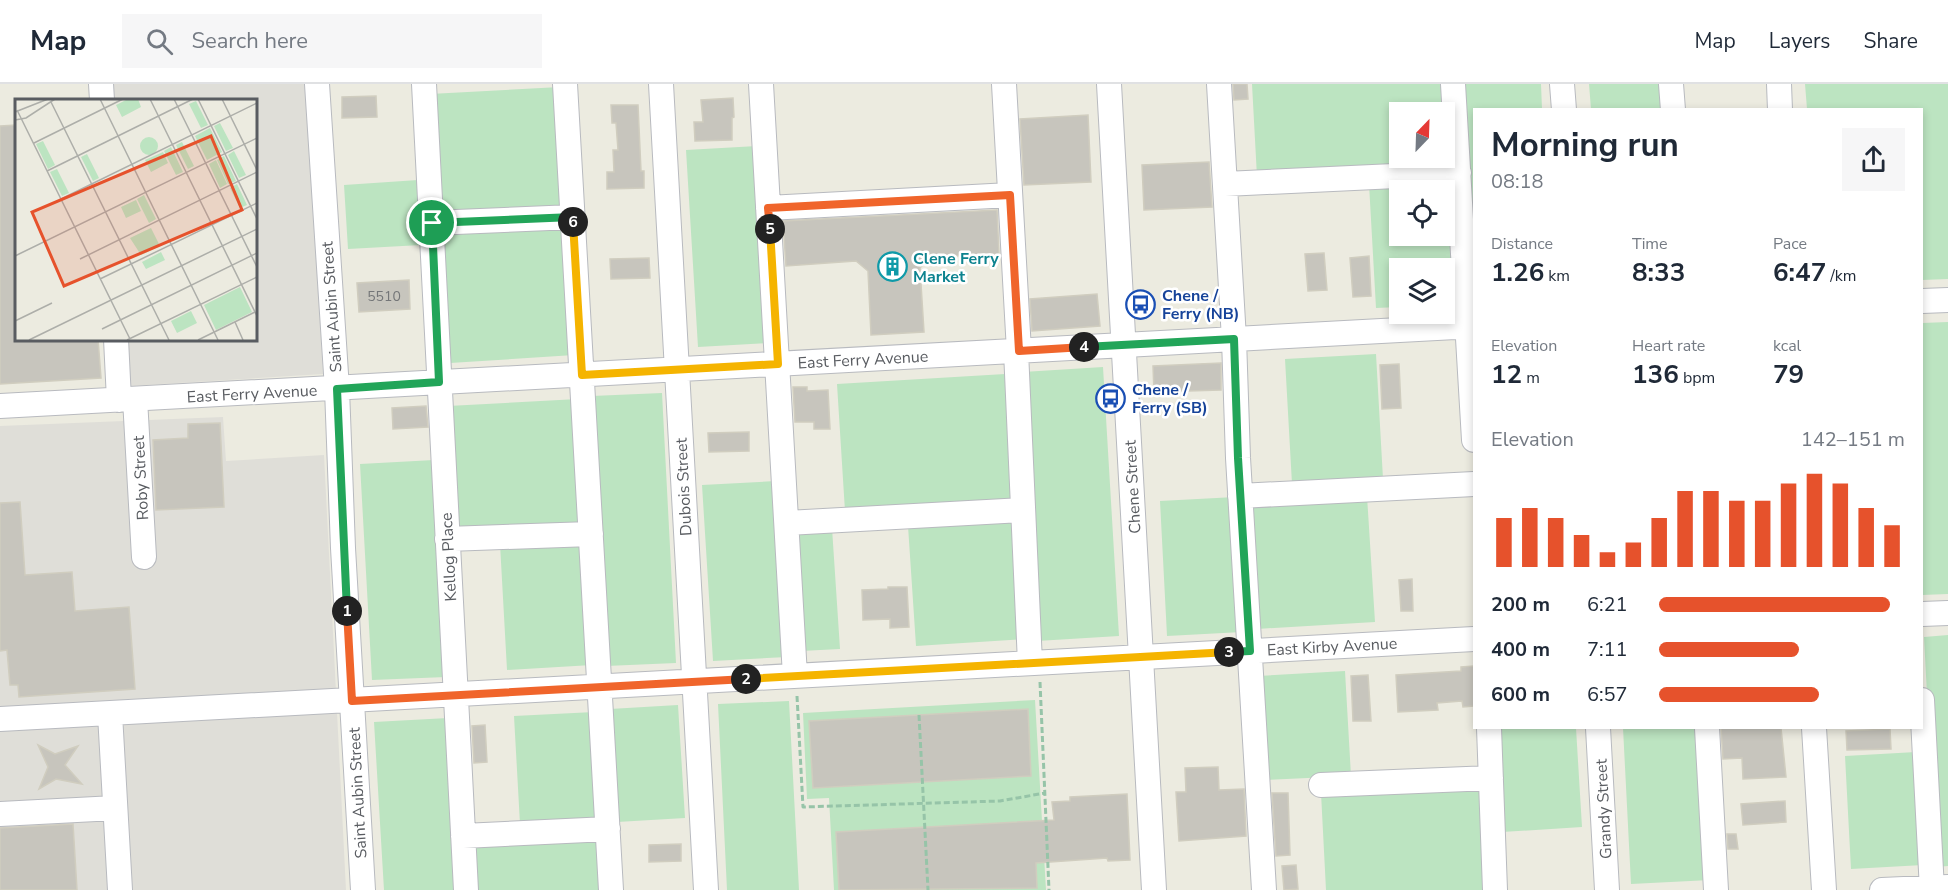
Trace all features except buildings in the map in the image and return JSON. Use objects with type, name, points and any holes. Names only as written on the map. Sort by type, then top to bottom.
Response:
[{"type":"street","points":[[101,84],[102,99]]},
{"type":"street","name":"Saint Aubin Street","points":[[317,84],[337,389],[363,890]]},
{"type":"street","name":"Kellog Place","points":[[424,84],[466,890]]},
{"type":"street","points":[[566,84],[611,890]]},
{"type":"street","name":"Dubois Street","points":[[661,84],[706,890]]},
{"type":"street","points":[[761,84],[795,676]]},
{"type":"street","points":[[1004,84],[1023,510],[1034,663]]},
{"type":"street","name":"Chene Street","points":[[1109,84],[1154,890]]},
{"type":"street","points":[[1220,84],[1240,496],[1264,890]]},
{"type":"street","points":[[1453,84],[1471,326],[1473,402]]},
{"type":"street","points":[[1563,84],[1564,108]]},
{"type":"street","points":[[1671,84],[1673,108]]},
{"type":"street","points":[[1779,84],[1780,108]]},
{"type":"street","points":[[1225,184],[1459,173]]},
{"type":"street","points":[[768,208],[1010,195]]},
{"type":"street","points":[[432,223],[573,217]]},
{"type":"street","points":[[1923,301],[1948,300]]},
{"type":"street","name":"East Ferry Avenue","points":[[0,406],[1471,326]]},
{"type":"street","name":"Roby Street","points":[[116,340],[127,400],[144,557]]},
{"type":"street","points":[[1240,496],[1473,484]]},
{"type":"street","points":[[787,523],[1023,510]]},
{"type":"street","points":[[447,539],[591,534]]},
{"type":"street","points":[[1923,614],[1948,613]]},
{"type":"street","name":"East Kirby Avenue","points":[[0,719],[255,707],[1473,639]]},
{"type":"street","points":[[1882,890],[1937,888],[1923,713]]},
{"type":"street","points":[[110,714],[120,890]]},
{"type":"street","points":[[1490,729],[1495,890]]},
{"type":"street","name":"Grandy Street","points":[[1598,729],[1607,890]]},
{"type":"street","points":[[1707,729],[1716,890]]},
{"type":"street","points":[[1814,729],[1824,890]]},
{"type":"street","points":[[1321,785],[1491,778]]},
{"type":"street","points":[[0,814],[115,808]]},
{"type":"street","points":[[463,836],[608,829]]},
{"type":"path","points":[[1034,663],[1045,793],[1049,890]]},
{"type":"path","points":[[795,676],[803,807],[1000,801],[1045,793]]},
{"type":"path","points":[[919,715],[928,890]]},
{"type":"shaded area","points":[[93,84],[306,84],[323,374],[112,387],[109,340],[256,340],[256,99],[94,99]]},
{"type":"shaded area","points":[[223,417],[226,461],[324,455],[346,890],[0,890],[0,426]]},
{"type":"green space","points":[[1252,84],[1446,84],[1447,102],[1389,102],[1389,168],[1431,168],[1257,177]]},
{"type":"green space","points":[[1460,84],[1541,84],[1542,108],[1473,108],[1473,291]]},
{"type":"green space","points":[[1589,84],[1666,84],[1667,108],[1591,108]]},
{"type":"green space","points":[[1805,84],[1948,84],[1948,279],[1923,280],[1923,108],[1807,108]]},
{"type":"green space","points":[[560,87],[567,210],[437,217],[430,94]]},
{"type":"green space","points":[[757,146],[769,343],[698,347],[686,150]]},
{"type":"green space","points":[[418,180],[421,245],[348,249],[344,185]]},
{"type":"green space","points":[[1389,183],[1389,246],[1455,246],[1455,215],[1460,304],[1455,304],[1455,258],[1389,258],[1389,307],[1376,308],[1369,184]]},
{"type":"green space","points":[[566,225],[574,355],[450,363],[441,233]]},
{"type":"green space","points":[[1948,322],[1948,594],[1923,595],[1923,323]]},
{"type":"green space","points":[[1376,354],[1383,479],[1292,484],[1285,359]]},
{"type":"green space","points":[[1103,367],[1119,636],[1037,641],[1023,372]]},
{"type":"green space","points":[[1005,374],[1012,502],[845,511],[837,384]]},
{"type":"green space","points":[[662,393],[676,663],[606,666],[592,396]]},
{"type":"green space","points":[[578,399],[585,523],[456,531],[448,406]]},
{"type":"green space","points":[[434,460],[446,677],[372,680],[360,464]]},
{"type":"green space","points":[[776,481],[787,657],[713,661],[702,485]]},
{"type":"green space","points":[[1367,496],[1375,622],[1257,629],[1249,504]]},
{"type":"green space","points":[[1235,497],[1242,632],[1167,636],[1160,501]]},
{"type":"green space","points":[[1016,519],[1024,639],[916,646],[908,526]]},
{"type":"green space","points":[[832,528],[840,649],[801,651],[793,531]]},
{"type":"green space","points":[[585,540],[592,665],[507,670],[500,544]]},
{"type":"green space","points":[[1948,635],[1948,866],[1936,867],[1924,637]]},
{"type":"green space","points":[[1345,671],[1351,776],[1264,780],[1258,676]]},
{"type":"green space","points":[[1035,700],[1046,890],[834,890],[829,798],[807,799],[803,713]]},
{"type":"green space","points":[[789,701],[799,890],[727,890],[718,704]]},
{"type":"green space","points":[[678,705],[685,818],[617,822],[610,709]]},
{"type":"green space","points":[[594,712],[600,820],[520,824],[514,716]]},
{"type":"green space","points":[[448,718],[458,890],[384,890],[374,722]]},
{"type":"green space","points":[[1497,729],[1576,729],[1582,827],[1502,832]]},
{"type":"green space","points":[[1623,729],[1702,729],[1710,880],[1631,884]]},
{"type":"green space","points":[[1916,752],[1923,865],[1851,869],[1845,756]]},
{"type":"green space","points":[[1484,786],[1488,890],[1326,890],[1321,793]]},
{"type":"green space","points":[[601,836],[603,890],[473,890],[470,842]]},
{"type":"place","name":"Clene Ferry Market","points":[[892,267]]},
{"type":"place","name":"Chene / Ferry (NB)","points":[[1141,304]]},
{"type":"place","name":"Chene / Ferry (SB)","points":[[1111,398]]},
{"type":"route","points":[[1010,195],[1019,351],[1234,339],[1238,458],[1250,651],[352,701],[337,389],[439,382],[432,223],[573,217],[582,375],[778,364],[768,208],[1010,195]]}]
